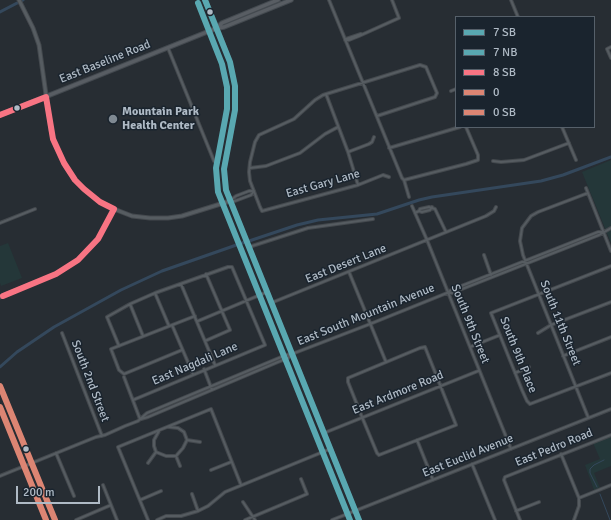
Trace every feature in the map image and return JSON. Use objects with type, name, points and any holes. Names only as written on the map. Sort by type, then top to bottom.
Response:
[{"type":"main road","points":[[205,0],[230,62],[234,86],[235,110],[224,169],[224,184],[359,520]]},
{"type":"main road","name":"East Baseline Road","points":[[217,28],[222,23],[278,0]]},
{"type":"main road","name":"East Baseline Road","points":[[0,115],[167,47],[217,28],[224,27],[291,0]]},
{"type":"main road","points":[[271,3],[273,7]]},
{"type":"main road","points":[[0,386],[55,520]]},
{"type":"street","points":[[20,0],[39,45],[53,139],[64,163],[75,180],[84,189],[100,202],[126,214],[138,217],[168,218],[186,215],[230,201],[235,201],[251,195],[254,191]]},
{"type":"street","points":[[329,0],[389,148],[404,180],[409,197]]},
{"type":"street","points":[[345,40],[349,40],[399,18],[392,0]]},
{"type":"street","points":[[511,0],[517,16]]},
{"type":"street","points":[[167,47],[214,161]]},
{"type":"street","points":[[611,47],[607,48],[611,58]]},
{"type":"street","points":[[254,191],[250,181],[250,168],[253,149],[259,135],[294,119],[315,100],[326,94],[423,64],[426,67],[436,95],[377,116]]},
{"type":"street","points":[[451,91],[455,89]]},
{"type":"street","points":[[326,94],[348,152],[358,185]]},
{"type":"street","points":[[250,168],[266,166],[300,153],[338,126]]},
{"type":"street","points":[[389,148],[457,128]]},
{"type":"street","points":[[404,180],[478,160],[467,128]]},
{"type":"street","points":[[562,128],[576,160]]},
{"type":"street","points":[[348,152],[369,144],[372,142],[374,137]]},
{"type":"street","points":[[493,161],[501,162],[524,160],[569,142]]},
{"type":"street","name":"East Gary Lane","points":[[254,191],[262,211],[358,185],[383,175],[389,177]]},
{"type":"street","points":[[586,188],[611,251]]},
{"type":"street","points":[[230,201],[233,197],[249,191],[254,191]]},
{"type":"street","points":[[244,193],[245,197]]},
{"type":"street","name":"South 11th Street","points":[[588,193],[531,216],[520,234],[520,248],[588,418]]},
{"type":"street","name":"South 9th Street","points":[[412,206],[511,449]]},
{"type":"street","points":[[415,213],[420,211],[420,209],[432,207],[436,211],[446,232]]},
{"type":"street","name":"East Desert Lane","points":[[271,303],[486,216],[494,211],[496,207]]},
{"type":"street","points":[[0,223],[35,209]]},
{"type":"street","points":[[0,297],[56,274],[78,260],[98,239],[114,209]]},
{"type":"street","points":[[249,247],[308,228],[373,219]]},
{"type":"street","name":"East South Mountain Avenue","points":[[140,419],[147,413],[286,355],[370,324],[451,290],[611,228]]},
{"type":"street","points":[[484,255],[492,275]]},
{"type":"street","points":[[538,294],[611,266]]},
{"type":"street","points":[[119,346],[107,317],[130,304],[155,293],[206,274],[232,267],[246,301]]},
{"type":"street","points":[[349,272],[386,362]]},
{"type":"street","points":[[205,341],[230,330],[206,274]]},
{"type":"street","points":[[181,284],[194,316],[198,321],[215,365]]},
{"type":"street","points":[[198,321],[267,292]]},
{"type":"street","points":[[155,293],[168,326]]},
{"type":"street","name":"South 9th Place","points":[[538,294],[491,312],[515,373],[527,401],[530,404],[576,387]]},
{"type":"street","name":"East Nagdali Lane","points":[[133,400],[204,369],[265,345],[246,301]]},
{"type":"street","points":[[538,333],[551,325],[611,302]]},
{"type":"street","points":[[130,304],[143,336]]},
{"type":"street","points":[[182,350],[124,374],[119,370],[111,349],[194,316]]},
{"type":"street","points":[[172,325],[193,374]]},
{"type":"street","name":"South 2nd Street","points":[[62,333],[102,436]]},
{"type":"street","points":[[470,347],[500,335]]},
{"type":"street","points":[[564,356],[611,337]]},
{"type":"street","points":[[425,347],[456,425],[379,455],[362,417],[348,382],[348,378],[386,362],[425,347]]},
{"type":"street","name":"East South Mountain Avenue","points":[[0,476],[148,417],[288,358],[292,354]]},
{"type":"street","points":[[515,373],[529,367]]},
{"type":"street","points":[[204,369],[212,390]]},
{"type":"street","name":"East Ardmore Road","points":[[324,433],[479,371]]},
{"type":"street","points":[[576,387],[611,373]]},
{"type":"street","points":[[124,378],[140,419]]},
{"type":"street","points":[[148,520],[118,447],[211,409],[241,485]]},
{"type":"street","name":"East Euclid Avenue","points":[[332,520],[611,409]]},
{"type":"street","points":[[160,430],[154,440],[156,452],[166,456],[176,456],[183,448],[187,440],[184,432],[178,428],[169,426]]},
{"type":"street","name":"East Pedro Road","points":[[516,511],[504,479],[506,476],[611,435]]},
{"type":"street","points":[[187,440],[200,442]]},
{"type":"street","points":[[417,440],[433,480]]},
{"type":"street","points":[[157,520],[166,516],[181,516],[198,511],[208,506],[226,492],[330,449]]},
{"type":"street","points":[[148,463],[156,452]]},
{"type":"street","points":[[56,453],[74,496]]},
{"type":"street","points":[[562,454],[579,498],[580,506],[574,520]]},
{"type":"street","points":[[176,456],[180,466]]},
{"type":"street","points":[[211,470],[231,462]]},
{"type":"street","points":[[472,464],[495,520]]},
{"type":"street","points":[[245,520],[307,494],[301,479]]},
{"type":"street","points":[[103,485],[117,520]]},
{"type":"street","points":[[579,498],[611,485]]},
{"type":"street","points":[[140,500],[160,491]]},
{"type":"street","points":[[192,494],[198,511]]},
{"type":"street","points":[[243,502],[255,520]]},
{"type":"street","points":[[520,520],[516,511],[539,502]]},
{"type":"street","points":[[76,520],[111,505]]},
{"type":"shaded area","points":[[611,160],[611,243],[582,172]]},
{"type":"shaded area","points":[[8,243],[22,278],[1,286],[0,246]]},
{"type":"shaded area","points":[[611,436],[611,466],[594,473],[600,488],[594,490],[585,465],[600,459],[593,443]]},
{"type":"waterway","points":[[0,12],[23,0]]},
{"type":"waterway","points":[[249,241],[297,225],[318,220],[377,214],[432,197],[541,181],[563,175],[611,157]]},
{"type":"waterway","points":[[0,367],[17,352],[54,327],[121,290],[162,271],[245,242]]},
{"type":"waterway","points":[[597,487],[590,473],[590,469],[594,465],[604,460]]},
{"type":"waterway","points":[[600,494],[610,520]]},
{"type":"transit line","points":[[205,0],[230,62],[235,86],[235,110],[224,169],[226,190],[359,520]]},
{"type":"transit line","points":[[198,3],[222,64],[227,87],[227,109],[216,168],[218,192],[350,520]]},
{"type":"transit line","points":[[0,115],[46,97],[53,139],[64,163],[75,180],[84,189],[100,202],[114,209],[98,239],[78,260],[56,274],[3,296]]},
{"type":"transit line","name":"0","points":[[0,386],[55,520]]},
{"type":"transit line","points":[[0,407],[46,520]]},
{"type":"place","name":"Mountain Park Health Center","points":[[113,119]]}]
